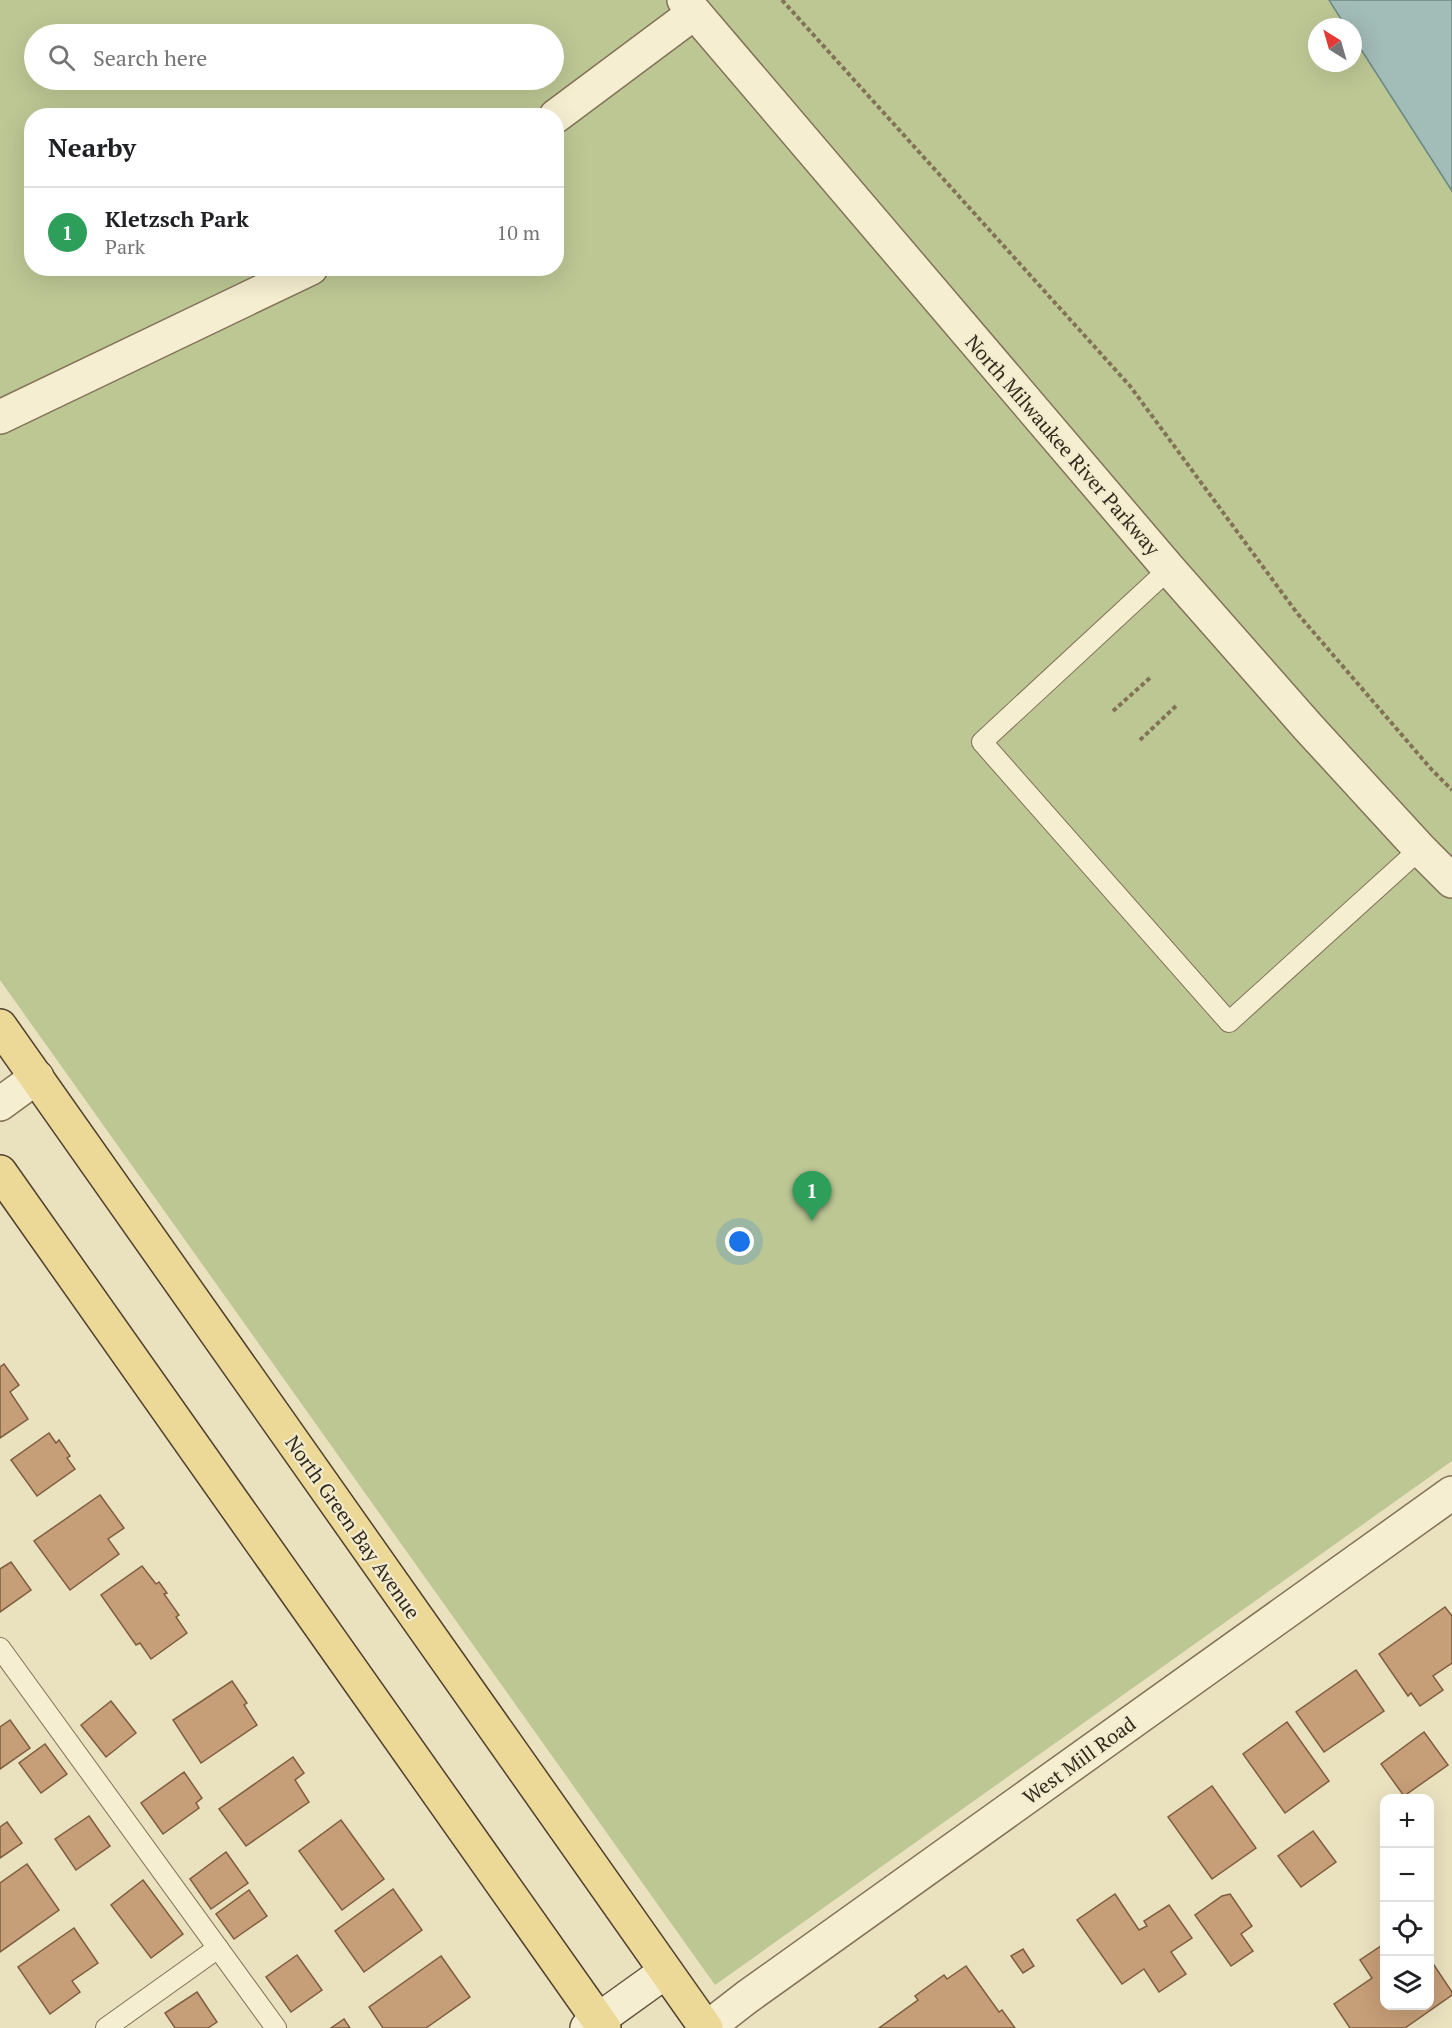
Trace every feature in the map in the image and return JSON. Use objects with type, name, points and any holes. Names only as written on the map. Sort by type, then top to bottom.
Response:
[{"type":"main road","name":"North Green Bay Avenue","points":[[0,1026],[706,2028]]},
{"type":"main road","points":[[0,1172],[596,2025]]},
{"type":"street","points":[[564,110],[695,4]]},
{"type":"street","name":"North Milwaukee River Parkway","points":[[695,4],[1169,569],[1300,719],[1452,882]]},
{"type":"street","points":[[0,417],[294,276]]},
{"type":"street","points":[[0,1104],[37,1077]]},
{"type":"street","name":"West Mill Road","points":[[706,2028],[1452,1493]]},
{"type":"street","points":[[596,2025],[665,1972]]},
{"type":"lane","points":[[1169,569],[982,742],[1229,1022],[1420,849]]},
{"type":"lane","points":[[0,1648],[276,2028]]},
{"type":"lane","points":[[106,2028],[218,1948]]},
{"type":"path","points":[[782,0],[1130,386],[1298,613],[1432,770],[1452,790]]},
{"type":"path","points":[[1113,711],[1150,677]]},
{"type":"path","points":[[1140,740],[1176,706]]},
{"type":"green space","points":[[0,0],[1452,0],[1452,1461],[715,1985],[0,980]]},
{"type":"water","points":[[1329,0],[1452,0],[1452,191],[1362,51],[1362,18],[1340,18]]},
{"type":"building","points":[[4,1364],[19,1385],[10,1392],[28,1419],[0,1438],[0,1367]]},
{"type":"building","points":[[49,1433],[56,1443],[59,1440],[70,1456],[67,1458],[75,1469],[37,1496],[11,1460]]},
{"type":"building","points":[[100,1495],[124,1528],[108,1539],[119,1554],[70,1590],[34,1541]]},
{"type":"building","points":[[11,1562],[31,1590],[0,1612],[0,1569]]},
{"type":"building","points":[[142,1566],[156,1584],[159,1582],[167,1593],[164,1594],[179,1615],[176,1617],[187,1633],[151,1659],[140,1643],[136,1645],[101,1595]]},
{"type":"building","points":[[1445,1607],[1452,1616],[1452,1663],[1433,1676],[1443,1690],[1420,1706],[1411,1693],[1408,1696],[1379,1654]]},
{"type":"building","points":[[1356,1670],[1384,1711],[1324,1752],[1296,1712]]},
{"type":"building","points":[[232,1681],[247,1703],[244,1705],[257,1725],[201,1763],[173,1720]]},
{"type":"building","points":[[111,1701],[136,1733],[106,1757],[81,1725]]},
{"type":"building","points":[[10,1720],[30,1748],[0,1769],[0,1727]]},
{"type":"building","points":[[1287,1722],[1329,1781],[1285,1813],[1243,1754]]},
{"type":"building","points":[[1424,1732],[1448,1765],[1407,1794],[1403,1794],[1381,1764]]},
{"type":"building","points":[[45,1744],[67,1774],[41,1793],[19,1763]]},
{"type":"building","points":[[293,1757],[304,1773],[295,1780],[309,1802],[246,1846],[219,1809]]},
{"type":"building","points":[[184,1772],[202,1798],[196,1803],[199,1808],[163,1834],[141,1803]]},
{"type":"building","points":[[1212,1786],[1256,1848],[1212,1879],[1168,1817]]},
{"type":"building","points":[[89,1816],[110,1846],[76,1870],[55,1839]]},
{"type":"building","points":[[341,1820],[384,1879],[342,1910],[299,1851]]},
{"type":"building","points":[[7,1822],[22,1843],[0,1858],[0,1827]]},
{"type":"building","points":[[1313,1831],[1336,1862],[1301,1887],[1278,1856]]},
{"type":"building","points":[[226,1852],[248,1883],[211,1909],[190,1879]]},
{"type":"building","points":[[27,1864],[59,1910],[0,1952],[0,1883]]},
{"type":"building","points":[[143,1880],[183,1934],[151,1958],[111,1905]]},
{"type":"building","points":[[393,1889],[422,1930],[364,1972],[335,1931]]},
{"type":"building","points":[[249,1890],[267,1916],[234,1939],[216,1914]]},
{"type":"building","points":[[1115,1894],[1139,1930],[1147,1926],[1144,1921],[1169,1905],[1192,1938],[1171,1952],[1186,1974],[1159,1992],[1144,1969],[1122,1984],[1077,1920]]},
{"type":"building","points":[[1230,1894],[1252,1926],[1241,1934],[1253,1951],[1231,1966],[1195,1915],[1222,1896]]},
{"type":"building","points":[[74,1928],[98,1963],[72,1981],[80,1992],[50,2014],[18,1967]]},
{"type":"building","points":[[1380,1947],[1380,2010],[1431,2010],[1405,2028],[1350,2028],[1334,2004],[1372,1978],[1360,1960]]},
{"type":"building","points":[[1023,1949],[1034,1966],[1023,1973],[1011,1956]]},
{"type":"building","points":[[297,1955],[322,1990],[291,2012],[266,1977]]},
{"type":"building","points":[[441,1956],[470,1997],[426,2028],[383,2028],[369,2007]]},
{"type":"building","points":[[1434,1965],[1452,1992],[1452,1995],[1434,2008]]},
{"type":"building","points":[[966,1966],[999,2012],[1002,2010],[1015,2028],[879,2028],[918,2000],[915,1996],[944,1975],[947,1979]]},
{"type":"building","points":[[197,1992],[217,2022],[208,2028],[175,2028],[165,2013]]},
{"type":"building","points":[[344,2019],[350,2028],[331,2028]]},
{"type":"place","name":"Kletzsch Park","points":[[812,1221]]}]
